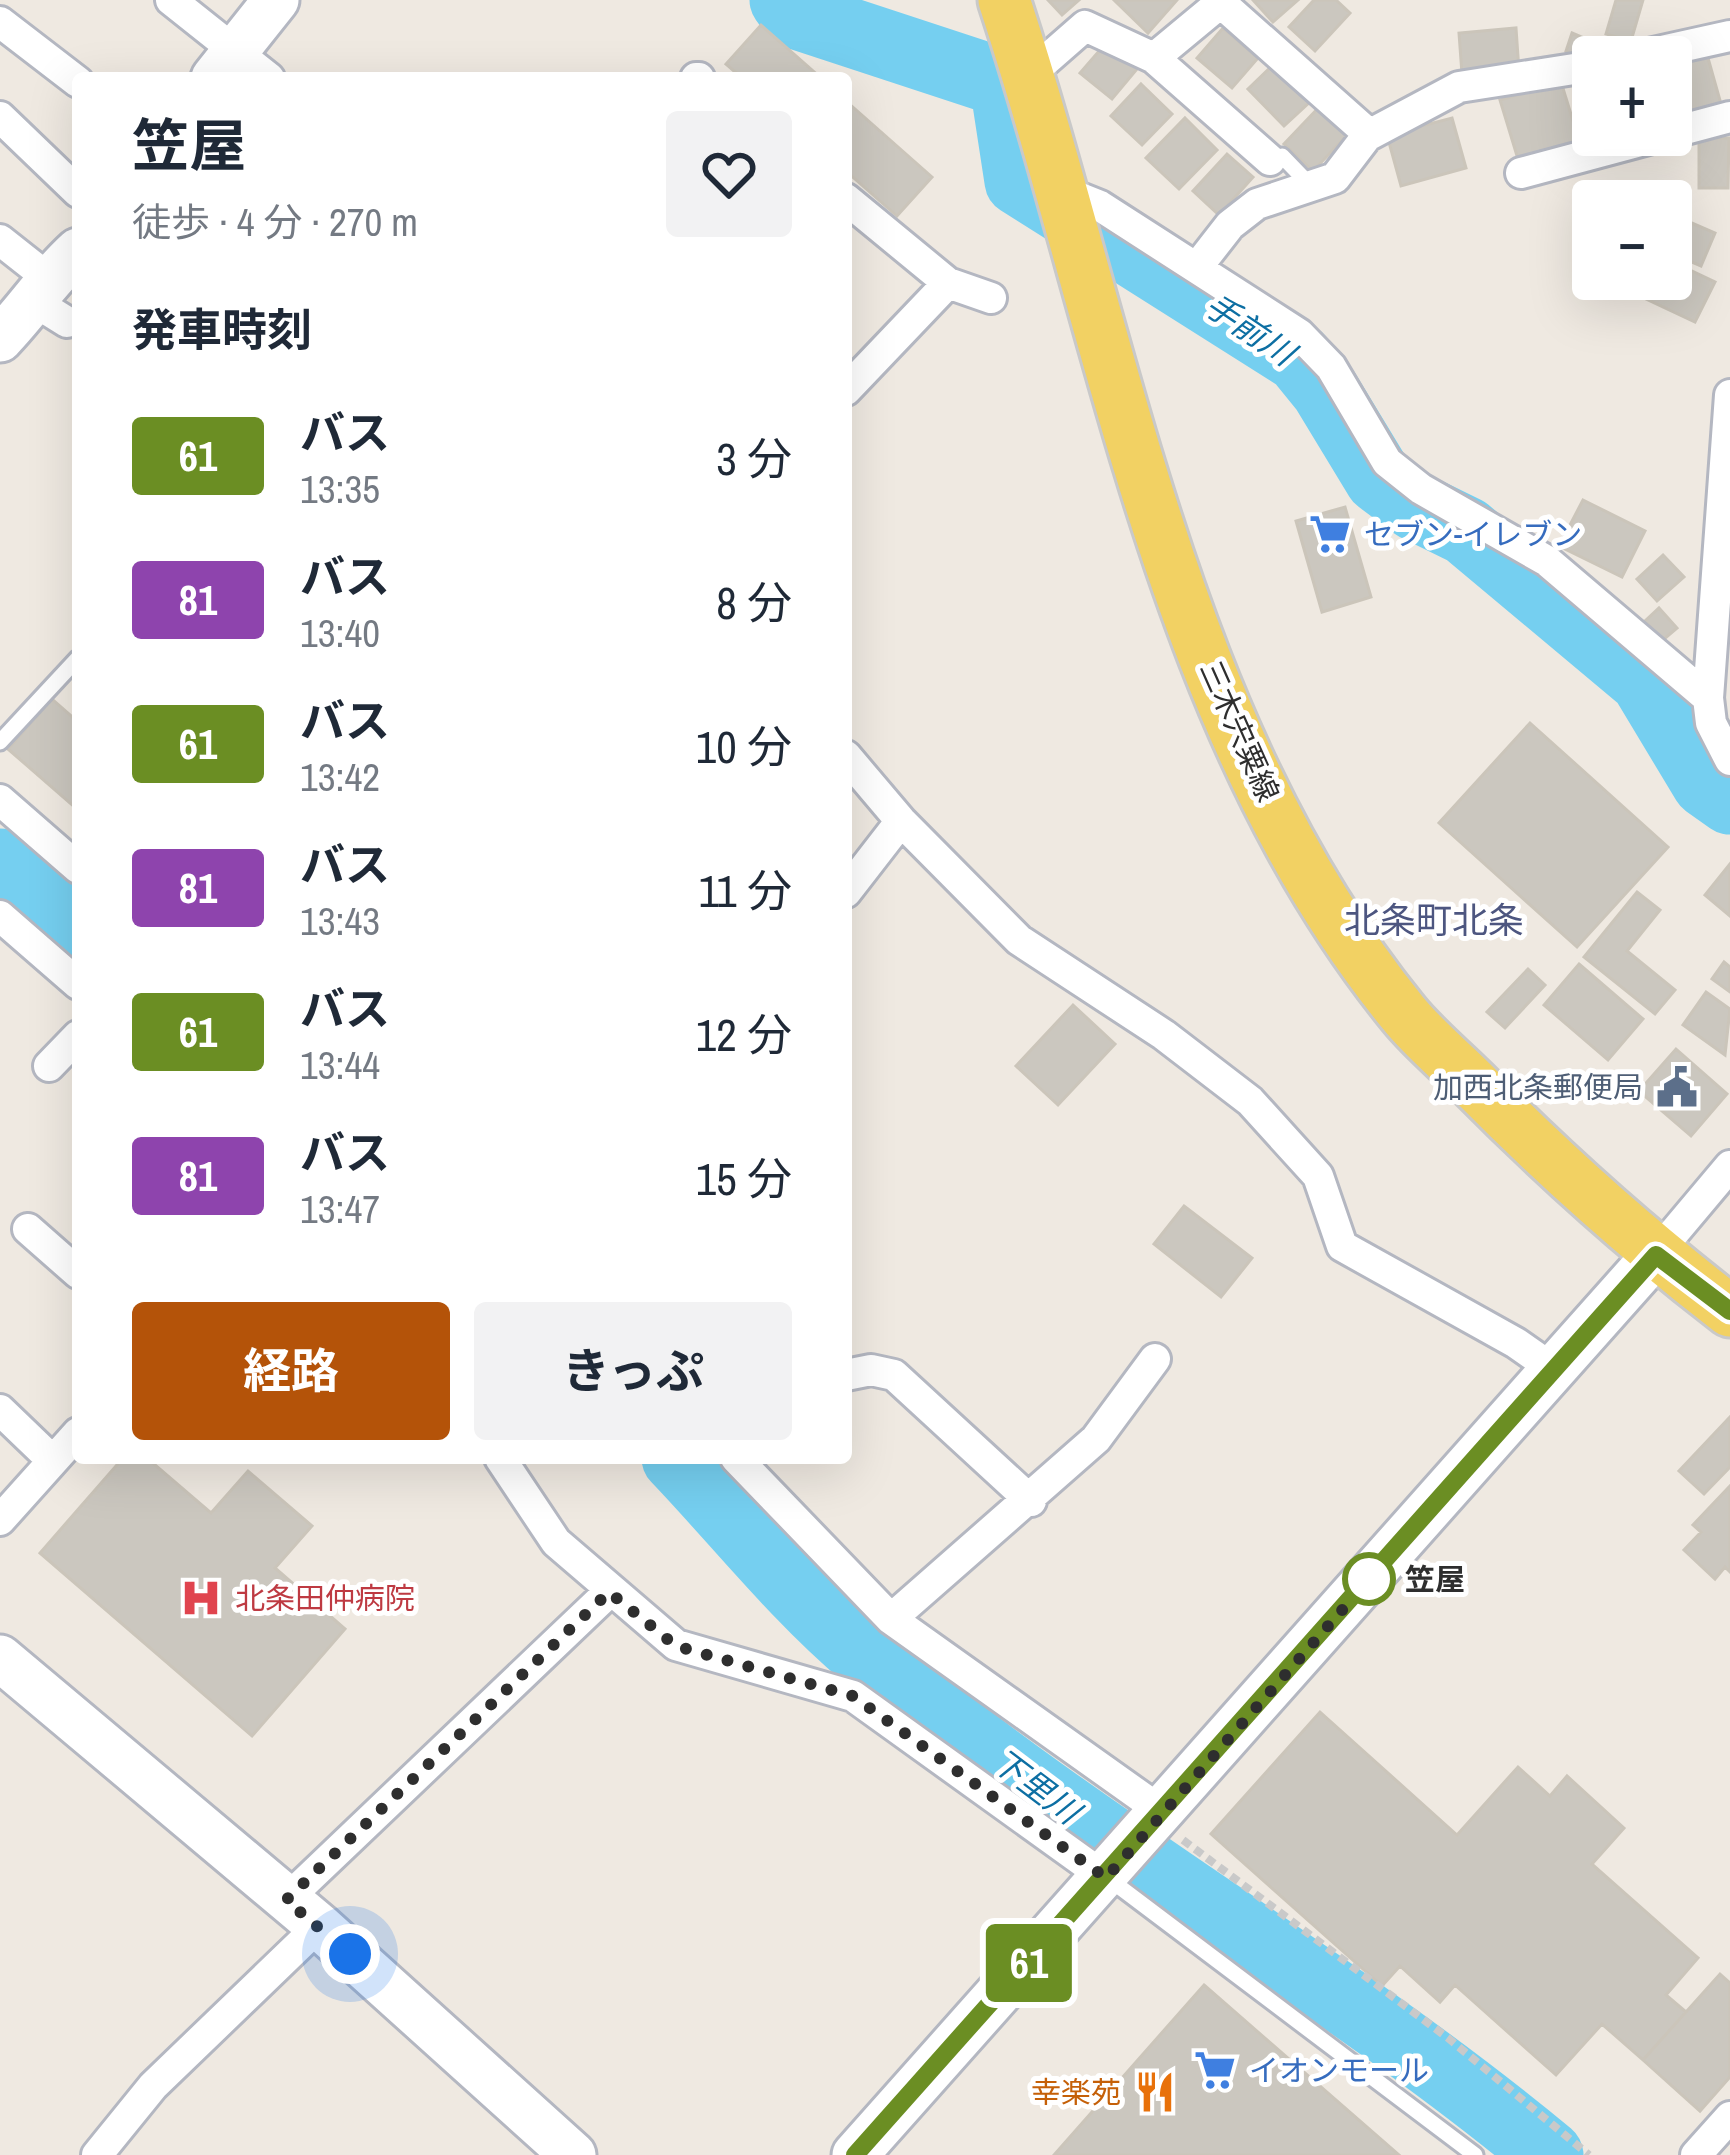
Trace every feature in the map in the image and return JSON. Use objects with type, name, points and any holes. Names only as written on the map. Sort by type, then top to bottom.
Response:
[{"type":"main road","points":[[239,69],[276,0]]},
{"type":"main road","name":"三木宍粟線","points":[[1004,0],[1154,525],[1272,806],[1338,922],[1404,1014],[1656,1255],[1730,1311]]},
{"type":"main road","points":[[0,339],[57,288]]},
{"type":"main road","points":[[855,2155],[1656,1255]]},
{"type":"main road","points":[[0,1658],[302,1913],[573,2155]]},
{"type":"street","points":[[170,0],[239,69]]},
{"type":"street","points":[[1154,58],[1222,2],[1361,127]]},
{"type":"street","points":[[0,22],[72,77]]},
{"type":"street","points":[[1029,75],[1085,26],[1154,58],[1270,160]]},
{"type":"street","points":[[1692,44],[1730,36]]},
{"type":"street","points":[[1198,266],[1230,225],[1257,204],[1335,178],[1367,136],[1459,87],[1572,69]]},
{"type":"street","points":[[0,117],[72,187]]},
{"type":"street","points":[[1521,173],[1730,117]]},
{"type":"street","points":[[1060,190],[1100,206],[1299,334],[1330,367],[1387,462],[1421,489],[1547,561],[1708,698]]},
{"type":"street","points":[[852,204],[948,284],[991,298]]},
{"type":"street","points":[[0,240],[57,288]]},
{"type":"street","points":[[852,380],[948,284]]},
{"type":"street","points":[[1728,754],[1708,698],[1730,395]]},
{"type":"street","points":[[852,763],[1019,940],[1164,1035],[1250,1100],[1318,1176],[1342,1246],[1516,1343],[1556,1372]]},
{"type":"street","points":[[0,800],[72,863]]},
{"type":"street","points":[[852,884],[902,821]]},
{"type":"street","points":[[0,916],[72,979]]},
{"type":"street","points":[[49,1066],[72,1042]]},
{"type":"street","points":[[1656,1255],[1730,1166]]},
{"type":"street","points":[[28,1229],[72,1268]]},
{"type":"street","points":[[891,1619],[1031,1501],[1096,1439],[1155,1359]]},
{"type":"street","points":[[852,1374],[871,1370],[894,1375],[1031,1501]]},
{"type":"street","points":[[0,1410],[52,1460]]},
{"type":"street","points":[[0,1520],[72,1439]]},
{"type":"street","points":[[504,1464],[556,1542],[676,1646],[853,1696],[1106,1878]]},
{"type":"street","points":[[750,1464],[891,1619],[1155,1818]]},
{"type":"street","points":[[97,2155],[302,1913],[609,1592]]},
{"type":"street","points":[[1696,2155],[1730,2117]]},
{"type":"lane","points":[[1270,160],[1282,156],[1312,188]]},
{"type":"lane","points":[[0,742],[72,666]]},
{"type":"lane","points":[[1106,1878],[1475,2155]]},
{"type":"path","points":[[1155,1818],[1448,2038],[1589,2155]]},
{"type":"building","points":[[1048,0],[1079,0],[1062,15]]},
{"type":"building","points":[[1114,0],[1177,0],[1148,33]]},
{"type":"building","points":[[1253,0],[1298,0],[1273,22]]},
{"type":"building","points":[[1314,0],[1336,0],[1350,13],[1315,51],[1289,27]]},
{"type":"building","points":[[1616,0],[1643,0],[1632,36],[1606,34]]},
{"type":"building","points":[[761,25],[814,72],[735,72],[726,64]]},
{"type":"building","points":[[1223,28],[1258,58],[1232,88],[1197,58]]},
{"type":"building","points":[[1516,28],[1519,71],[1462,74],[1459,33]]},
{"type":"building","points":[[1106,43],[1137,69],[1112,99],[1080,73]]},
{"type":"building","points":[[1706,51],[1721,104],[1692,112],[1692,55]]},
{"type":"building","points":[[1274,64],[1311,101],[1284,126],[1248,89]]},
{"type":"building","points":[[1561,82],[1572,117],[1572,142],[1518,159],[1500,100]]},
{"type":"building","points":[[1141,84],[1172,114],[1142,145],[1111,116]]},
{"type":"building","points":[[1321,105],[1350,132],[1313,171],[1284,144]]},
{"type":"building","points":[[852,106],[932,177],[897,216],[852,176]]},
{"type":"building","points":[[1185,118],[1217,150],[1179,189],[1146,158]]},
{"type":"building","points":[[1452,118],[1466,168],[1401,186],[1387,135]]},
{"type":"building","points":[[1699,138],[1729,138],[1728,188],[1699,188]]},
{"type":"building","points":[[1227,154],[1253,177],[1219,215],[1193,191]]},
{"type":"building","points":[[1692,223],[1715,233],[1701,266],[1692,262]]},
{"type":"building","points":[[1692,271],[1715,282],[1695,322],[1648,300],[1692,300]]},
{"type":"building","points":[[1583,500],[1645,531],[1622,577],[1559,546]]},
{"type":"building","points":[[1345,507],[1371,597],[1322,612],[1296,521]]},
{"type":"building","points":[[1663,555],[1684,577],[1657,601],[1637,579]]},
{"type":"building","points":[[1659,608],[1677,628],[1663,640],[1645,621]]},
{"type":"building","points":[[52,699],[72,717],[72,805],[8,749]]},
{"type":"building","points":[[1530,723],[1668,847],[1577,947],[1439,823]]},
{"type":"building","points":[[1730,864],[1730,916],[1705,895]]},
{"type":"building","points":[[1637,892],[1660,910],[1627,951],[1675,990],[1655,1014],[1584,957]]},
{"type":"building","points":[[1724,962],[1730,967],[1730,992],[1712,979]]},
{"type":"building","points":[[1579,964],[1643,1019],[1608,1060],[1544,1005]]},
{"type":"building","points":[[1528,969],[1545,985],[1505,1028],[1487,1012]]},
{"type":"building","points":[[1706,992],[1730,1009],[1725,1055],[1683,1025]]},
{"type":"building","points":[[1073,1005],[1115,1044],[1058,1105],[1016,1066]]},
{"type":"building","points":[[1676,1049],[1727,1094],[1691,1136],[1639,1091]]},
{"type":"building","points":[[1184,1206],[1252,1258],[1221,1297],[1154,1244]]},
{"type":"building","points":[[1730,1417],[1730,1467],[1704,1494],[1679,1471]]},
{"type":"building","name":"北条田仲病院","points":[[118,1464],[154,1464],[211,1513],[248,1471],[312,1526],[275,1568],[345,1629],[252,1736],[40,1553]]},
{"type":"building","points":[[1730,1486],[1730,1572],[1725,1567],[1715,1579],[1684,1550],[1701,1532],[1693,1525]]},
{"type":"building","points":[[1320,1712],[1457,1835],[1518,1767],[1550,1796],[1567,1776],[1624,1828],[1592,1864],[1698,1958],[1666,1995],[1686,2012],[1643,2060],[1602,2024],[1556,2075],[1455,1985],[1440,2002],[1400,1966],[1382,1986],[1211,1834]]},
{"type":"building","points":[[1720,1974],[1730,1983],[1730,2077],[1700,2111],[1643,2060]]},
{"type":"building","name":"イオンモール","points":[[1204,1985],[1399,2155],[1054,2155]]},
{"type":"waterway","name":"手前川","points":[[784,0],[794,14],[1004,83],[1019,181],[1299,358],[1325,390],[1379,479],[1415,506],[1466,531],[1644,680],[1706,783],[1730,800]]},
{"type":"waterway","name":"下里川","points":[[0,863],[72,922]]},
{"type":"waterway","name":"下里川","points":[[681,1464],[816,1609],[947,1722],[1381,2026],[1549,2155]]},
{"type":"bus line","name":"61","points":[[855,2155],[1656,1255],[1730,1311]]},
{"type":"place","name":"セブン-イレブン","points":[[1330,534]]},
{"type":"place","name":"加西北条郵便局","points":[[1677,1087]]},
{"type":"place","name":"笠屋","points":[[1369,1579]]},
{"type":"place","name":"北条田仲病院","points":[[201,1598]]},
{"type":"place","name":"イオンモール","points":[[1215,2070]]},
{"type":"place","name":"幸楽苑","points":[[1155,2092]]},
{"type":"district","name":"北条町北条","points":[[1434,920]]},
{"type":"route","points":[[350,1954],[286,1900],[609,1592],[676,1646],[853,1696],[1106,1878],[1374,1574],[1369,1579]]}]
